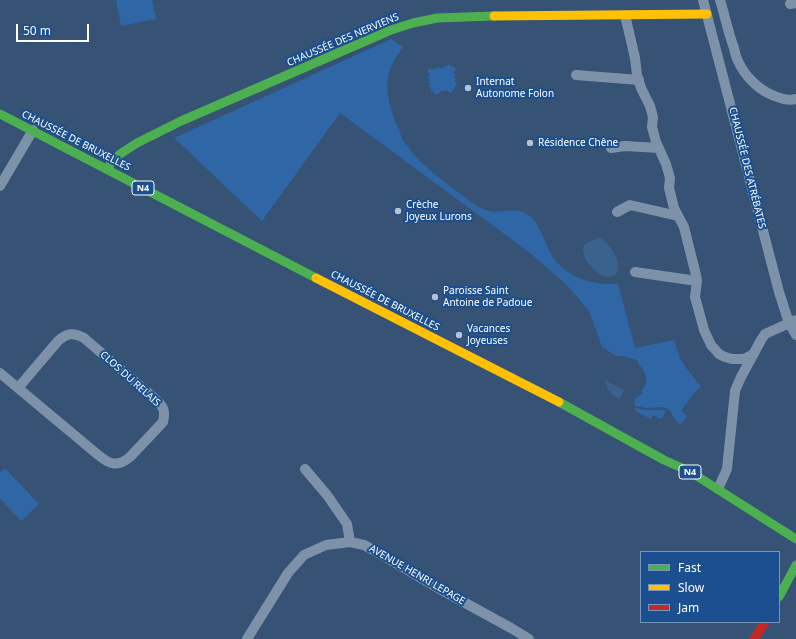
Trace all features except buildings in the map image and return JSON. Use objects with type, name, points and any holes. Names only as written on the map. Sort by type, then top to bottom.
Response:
[{"type":"main road","name":"CHAUSSÉE DES NERVIENS","points":[[106,169],[120,154],[137,143],[181,121],[391,30],[413,23],[437,18],[487,16],[707,14]]},
{"type":"main road","name":"CHAUSSÉE DE BRUXELLES","points":[[0,114],[576,411],[664,460],[689,471],[796,540]]},
{"type":"main road","points":[[780,595],[796,565]]},
{"type":"main road","points":[[754,639],[764,623]]},
{"type":"street","name":"CHAUSSÉE DES ATRÉBATES","points":[[703,0],[711,26],[777,285],[793,321],[796,335]]},
{"type":"street","points":[[720,0],[738,63],[746,74],[756,85],[767,93],[781,98],[791,100],[796,99]]},
{"type":"street","points":[[625,15],[635,58],[637,74],[641,88],[650,106],[653,117],[652,127],[656,142],[670,178],[669,188],[674,208],[684,227],[697,281],[695,293],[696,299],[707,338],[713,348],[722,356],[739,360],[754,354]]},
{"type":"street","points":[[711,26],[726,22]]},
{"type":"street","points":[[716,47],[732,43]]},
{"type":"street","points":[[576,75],[639,80]]},
{"type":"street","points":[[0,186],[32,130]]},
{"type":"street","points":[[612,148],[625,146],[659,148]]},
{"type":"street","points":[[617,212],[630,205],[678,216]]},
{"type":"street","points":[[635,272],[697,281]]},
{"type":"street","points":[[718,489],[727,469],[735,391],[741,377],[765,334],[793,321]]},
{"type":"street","name":"CLOS DU RELAIS","points":[[0,373],[96,454],[111,464],[124,462],[130,457],[163,422],[165,415],[161,404],[84,338],[73,334],[65,336],[58,341],[18,388]]},
{"type":"street","points":[[305,469],[327,495],[347,524],[350,542]]},
{"type":"street","name":"AVENUE HENRI LEPAGE","points":[[247,639],[288,573],[304,555],[326,545],[350,542],[364,545],[377,552],[529,639]]},
{"type":"shaded area","points":[[116,0],[152,0],[156,19],[121,26]]},
{"type":"shaded area","points":[[391,39],[403,47],[391,66],[387,88],[394,118],[404,142],[430,170],[476,206],[495,212],[512,210],[524,212],[530,216],[537,224],[554,258],[561,267],[568,272],[584,280],[592,282],[618,284],[635,348],[674,340],[684,365],[701,387],[694,393],[681,411],[687,416],[683,423],[678,423],[670,411],[666,408],[635,406],[635,399],[643,393],[641,392],[646,383],[644,371],[637,360],[623,356],[616,356],[602,347],[589,311],[566,284],[526,250],[340,113],[262,221],[174,138]]},
{"type":"shaded area","points":[[449,64],[456,69],[453,73],[456,75],[454,77],[457,84],[451,93],[445,90],[443,92],[441,91],[437,95],[430,90],[431,88],[429,86],[431,83],[428,82],[430,79],[428,77],[430,74],[427,72],[429,68],[433,70],[439,67],[442,69],[443,66],[446,67]]},
{"type":"shaded area","points":[[599,238],[610,247],[618,262],[618,271],[613,276],[600,274],[588,263],[584,256],[583,249],[585,244]]},
{"type":"shaded area","points":[[605,380],[624,390],[619,399],[610,392]]},
{"type":"shaded area","points":[[635,408],[666,411],[662,418],[660,419],[653,415],[651,419],[635,411]]},
{"type":"shaded area","points":[[5,468],[39,504],[21,521],[0,499],[0,473]]},
{"type":"traffic: fast","points":[[106,169],[120,154],[137,143],[181,121],[391,30],[413,23],[437,18],[494,16]]},
{"type":"traffic: fast","points":[[0,114],[316,278]]},
{"type":"traffic: fast","points":[[559,402],[664,460],[689,471],[796,539]]},
{"type":"traffic: fast","points":[[780,595],[796,565]]},
{"type":"traffic: slow","points":[[494,16],[707,14]]},
{"type":"traffic: slow","points":[[316,278],[559,402]]},
{"type":"traffic: jam","points":[[754,639],[764,623]]},
{"type":"place","name":"Internat Autonome Folon","points":[[468,88]]},
{"type":"place","name":"Résidence Chêne","points":[[530,143]]},
{"type":"place","name":"Crèche Joyeux Lurons","points":[[398,211]]},
{"type":"place","name":"Paroisse Saint Antoine de Padoue","points":[[435,297]]},
{"type":"place","name":"Vacances Joyeuses","points":[[459,335]]}]
